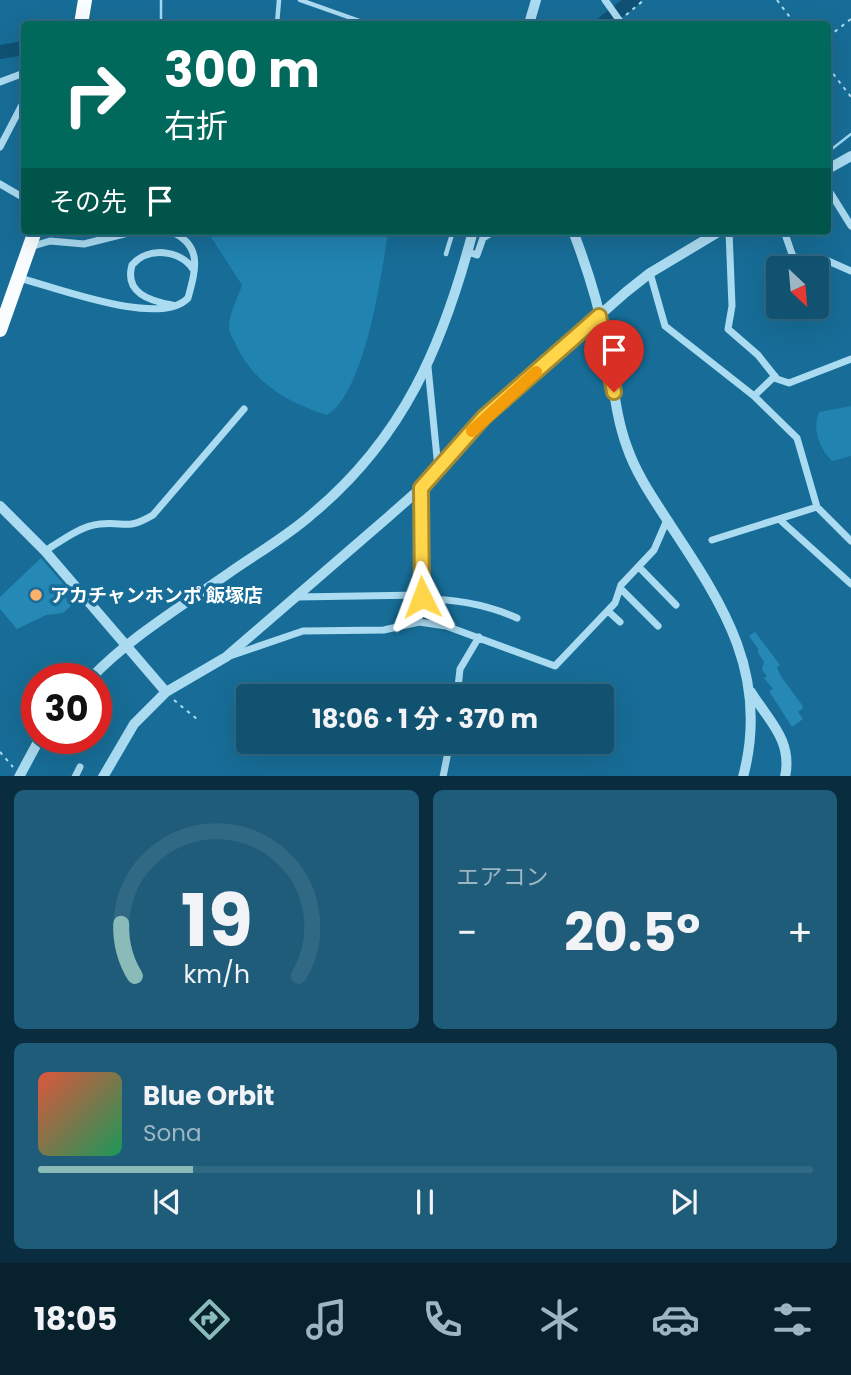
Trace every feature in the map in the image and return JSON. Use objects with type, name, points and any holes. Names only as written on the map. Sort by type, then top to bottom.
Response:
[{"type":"highway","points":[[82,21],[85,0]]},
{"type":"highway","points":[[0,330],[34,235]]},
{"type":"street","points":[[530,21],[536,0]]},
{"type":"street","points":[[605,0],[619,21]]},
{"type":"street","points":[[0,82],[21,74]]},
{"type":"street","points":[[0,147],[21,108]]},
{"type":"street","points":[[831,167],[851,156]]},
{"type":"street","points":[[0,184],[21,196]]},
{"type":"street","points":[[831,194],[851,226]]},
{"type":"street","points":[[29,247],[50,241],[84,244],[120,235]]},
{"type":"street","points":[[19,278],[81,294],[102,303],[133,308],[176,305],[188,298],[195,254],[189,243],[176,235]]},
{"type":"street","points":[[108,663],[128,645],[318,509],[374,452],[407,406],[428,367],[452,306],[472,235]]},
{"type":"street","points":[[468,252],[477,255],[483,238],[488,235]]},
{"type":"street","points":[[574,235],[599,316],[626,447],[644,484],[726,613],[739,645],[750,690],[751,728],[743,776]]},
{"type":"street","points":[[103,776],[134,723],[166,692],[226,657],[421,488],[484,417],[599,316],[650,273],[713,235]]},
{"type":"street","points":[[729,235],[732,306],[728,329],[758,355],[775,376],[789,383],[851,359]]},
{"type":"street","points":[[785,235],[793,256]]},
{"type":"street","points":[[176,305],[152,301],[139,295],[131,279],[132,265],[143,255],[172,253],[187,259],[194,269]]},
{"type":"street","points":[[830,262],[851,271]]},
{"type":"street","points":[[650,273],[665,326],[754,396],[797,438],[817,507],[851,541]]},
{"type":"street","points":[[428,367],[438,468]]},
{"type":"street","points":[[754,396],[775,376]]},
{"type":"street","points":[[45,551],[78,531],[97,524],[134,525],[153,514],[244,409]]},
{"type":"street","points":[[419,622],[422,597],[421,488]]},
{"type":"street","points":[[0,506],[45,551],[166,692]]},
{"type":"street","points":[[712,540],[817,507]]},
{"type":"street","points":[[779,519],[851,584]]},
{"type":"street","points":[[226,657],[303,631],[384,630],[419,622],[446,626],[555,666],[615,603],[620,587],[654,550],[667,520]]},
{"type":"street","points":[[639,567],[676,605]]},
{"type":"street","points":[[620,587],[658,626]]},
{"type":"street","points":[[294,597],[455,599],[495,608],[517,618]]},
{"type":"street","points":[[608,611],[620,622]]},
{"type":"street","points":[[458,684],[460,669],[479,637]]},
{"type":"street","points":[[750,690],[783,739],[787,762],[785,776]]},
{"type":"street","points":[[19,776],[31,754]]},
{"type":"street","points":[[443,776],[448,754]]},
{"type":"street","points":[[75,776],[80,767]]},
{"type":"lane","points":[[277,21],[279,0]]},
{"type":"lane","points":[[300,0],[360,21]]},
{"type":"lane","points":[[446,254],[452,235]]},
{"type":"path","points":[[621,21],[644,0]]},
{"type":"path","points":[[777,0],[793,21]]},
{"type":"path","points":[[831,35],[851,19]]},
{"type":"path","points":[[831,71],[851,97]]},
{"type":"path","points":[[166,692],[198,720]]},
{"type":"path","points":[[0,752],[19,776]]},
{"type":"shaded area","points":[[210,235],[387,235],[376,302],[361,358],[352,383],[340,402],[327,415],[300,405],[275,391],[253,372],[245,360],[229,327],[242,285]]},
{"type":"shaded area","points":[[851,406],[851,456],[832,461],[818,438],[816,425],[819,412]]},
{"type":"building","name":"アカチャンホンポ 飯塚店","points":[[41,558],[71,593],[65,597],[72,605],[63,613],[46,615],[17,629],[0,609],[0,597]]},
{"type":"building","points":[[755,632],[780,665],[777,667],[780,675],[802,705],[803,708],[798,712],[803,719],[792,727],[769,691],[773,689],[764,678],[767,676],[762,670],[764,662],[749,636]]},
{"type":"waterway","points":[[161,0],[161,21]]},
{"type":"waterway","points":[[606,21],[633,0]]},
{"type":"waterway","points":[[0,52],[21,48]]},
{"type":"waterway","points":[[831,150],[851,134]]},
{"type":"slow traffic","points":[[472,431],[484,417],[536,372]]},
{"type":"place","name":"アカチャンホンポ 飯塚店","points":[[36,595]]},
{"type":"route","points":[[422,597],[419,539],[421,488],[484,417],[599,316],[614,392]]}]
